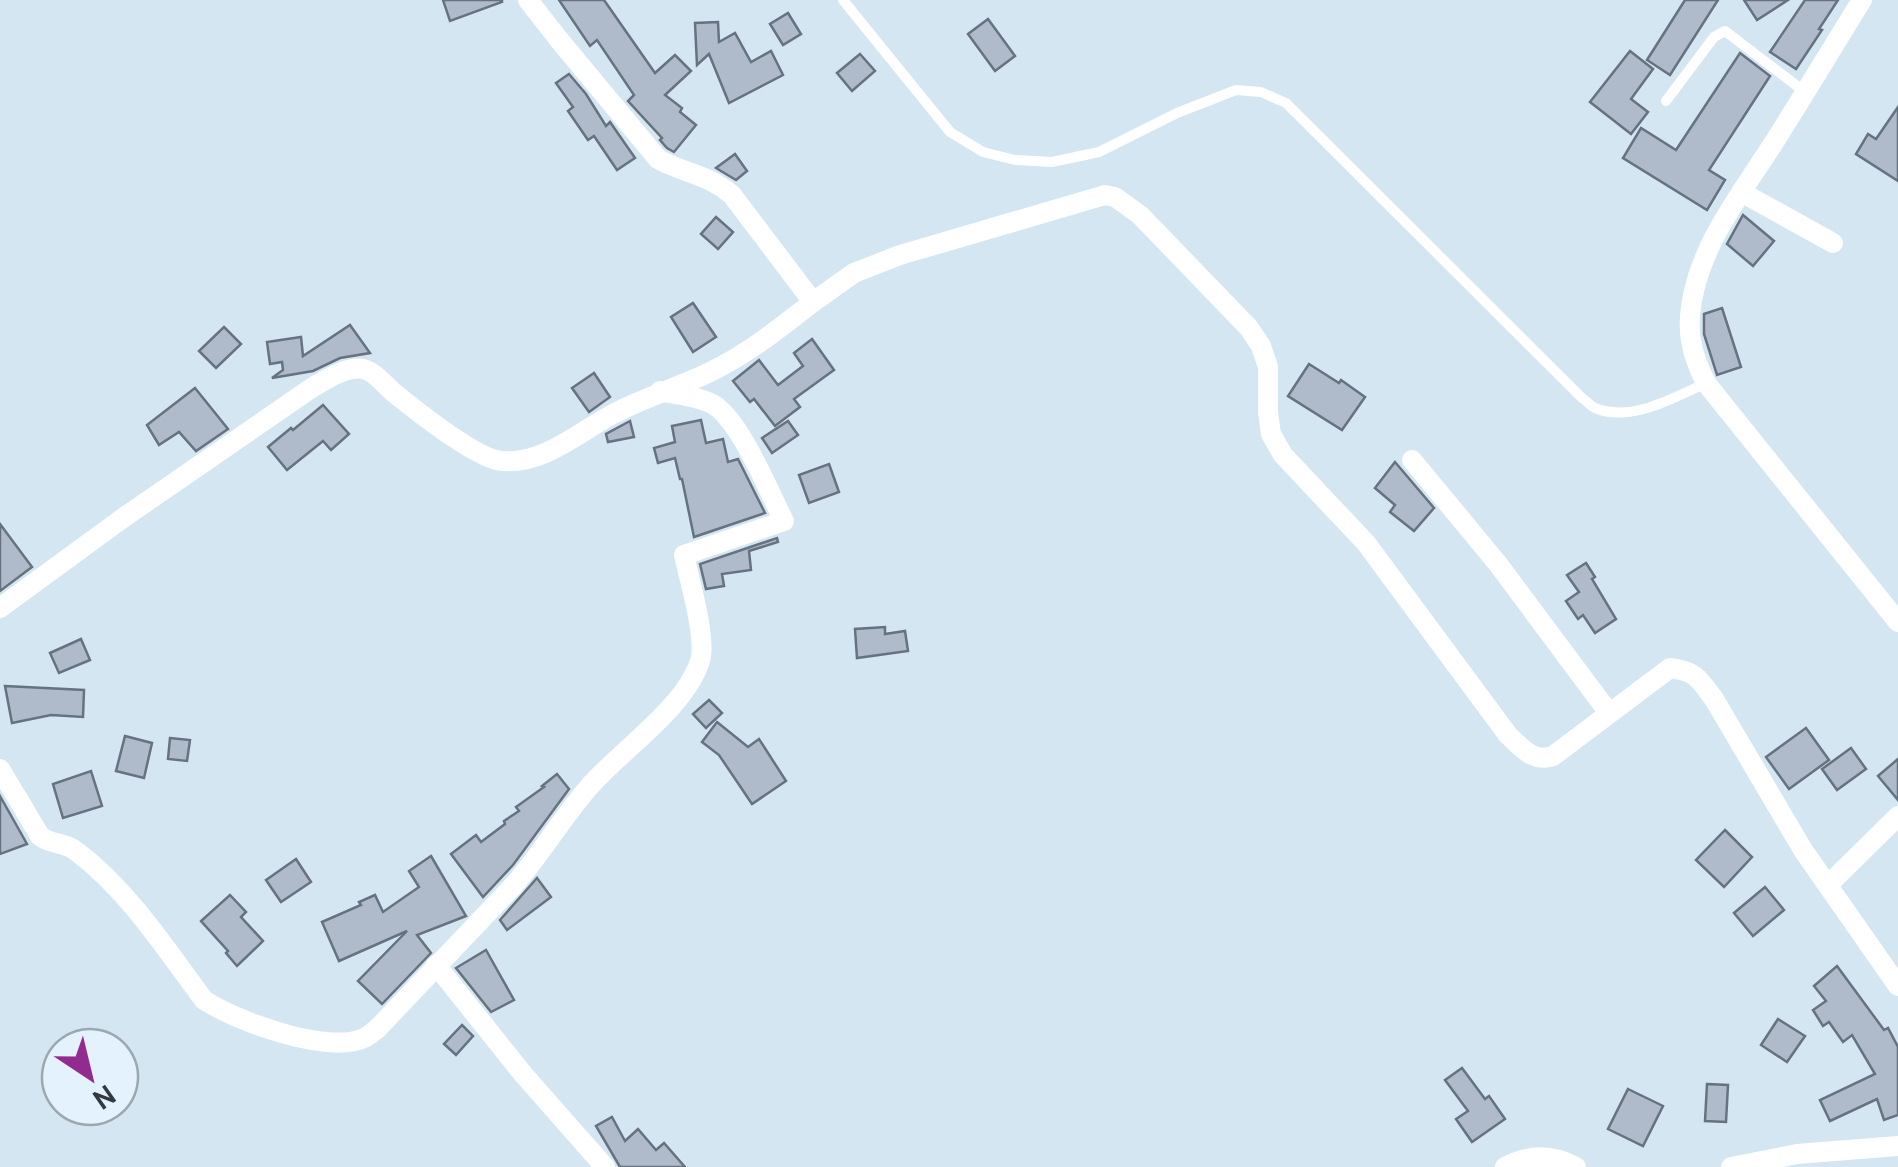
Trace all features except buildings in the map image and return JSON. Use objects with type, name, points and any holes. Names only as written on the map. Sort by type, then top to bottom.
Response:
[{"type":"street","points":[[528,0],[658,159],[716,181],[732,195],[813,302]]},
{"type":"street","points":[[1862,0],[1722,222],[1692,299],[1690,340],[1706,383],[1898,622]]},
{"type":"street","points":[[1741,192],[1833,242]]},
{"type":"street","points":[[0,608],[313,386],[347,371],[369,371],[472,449],[500,462],[532,458],[750,349],[854,274],[900,255],[1105,195],[1115,196],[1140,215],[1249,328],[1268,366],[1270,434],[1284,455],[1366,543],[1508,735],[1531,756],[1545,759],[1670,668],[1688,670],[1714,699],[1803,850],[1898,986]]},
{"type":"street","points":[[0,769],[40,836],[51,843],[72,847],[117,887],[204,1000],[256,1024],[322,1043],[365,1038],[514,885],[592,783],[648,729],[691,678],[701,658],[702,641],[684,555],[784,522],[730,420],[701,399],[660,392]]},
{"type":"street","points":[[1412,460],[1498,564],[1609,713]]},
{"type":"street","points":[[1828,886],[1898,816]]},
{"type":"street","points":[[436,965],[522,1074],[604,1167]]},
{"type":"street","points":[[1731,1167],[1797,1154],[1898,1146]]},
{"type":"street","points":[[1505,1167],[1536,1156],[1576,1167]]},
{"type":"lane","points":[[842,0],[950,132],[984,152],[1015,160],[1052,162],[1098,152],[1236,90],[1261,92],[1286,103],[1596,408],[1624,412],[1655,406],[1706,383]]},
{"type":"lane","points":[[1666,100],[1714,37],[1725,31],[1805,92]]}]
